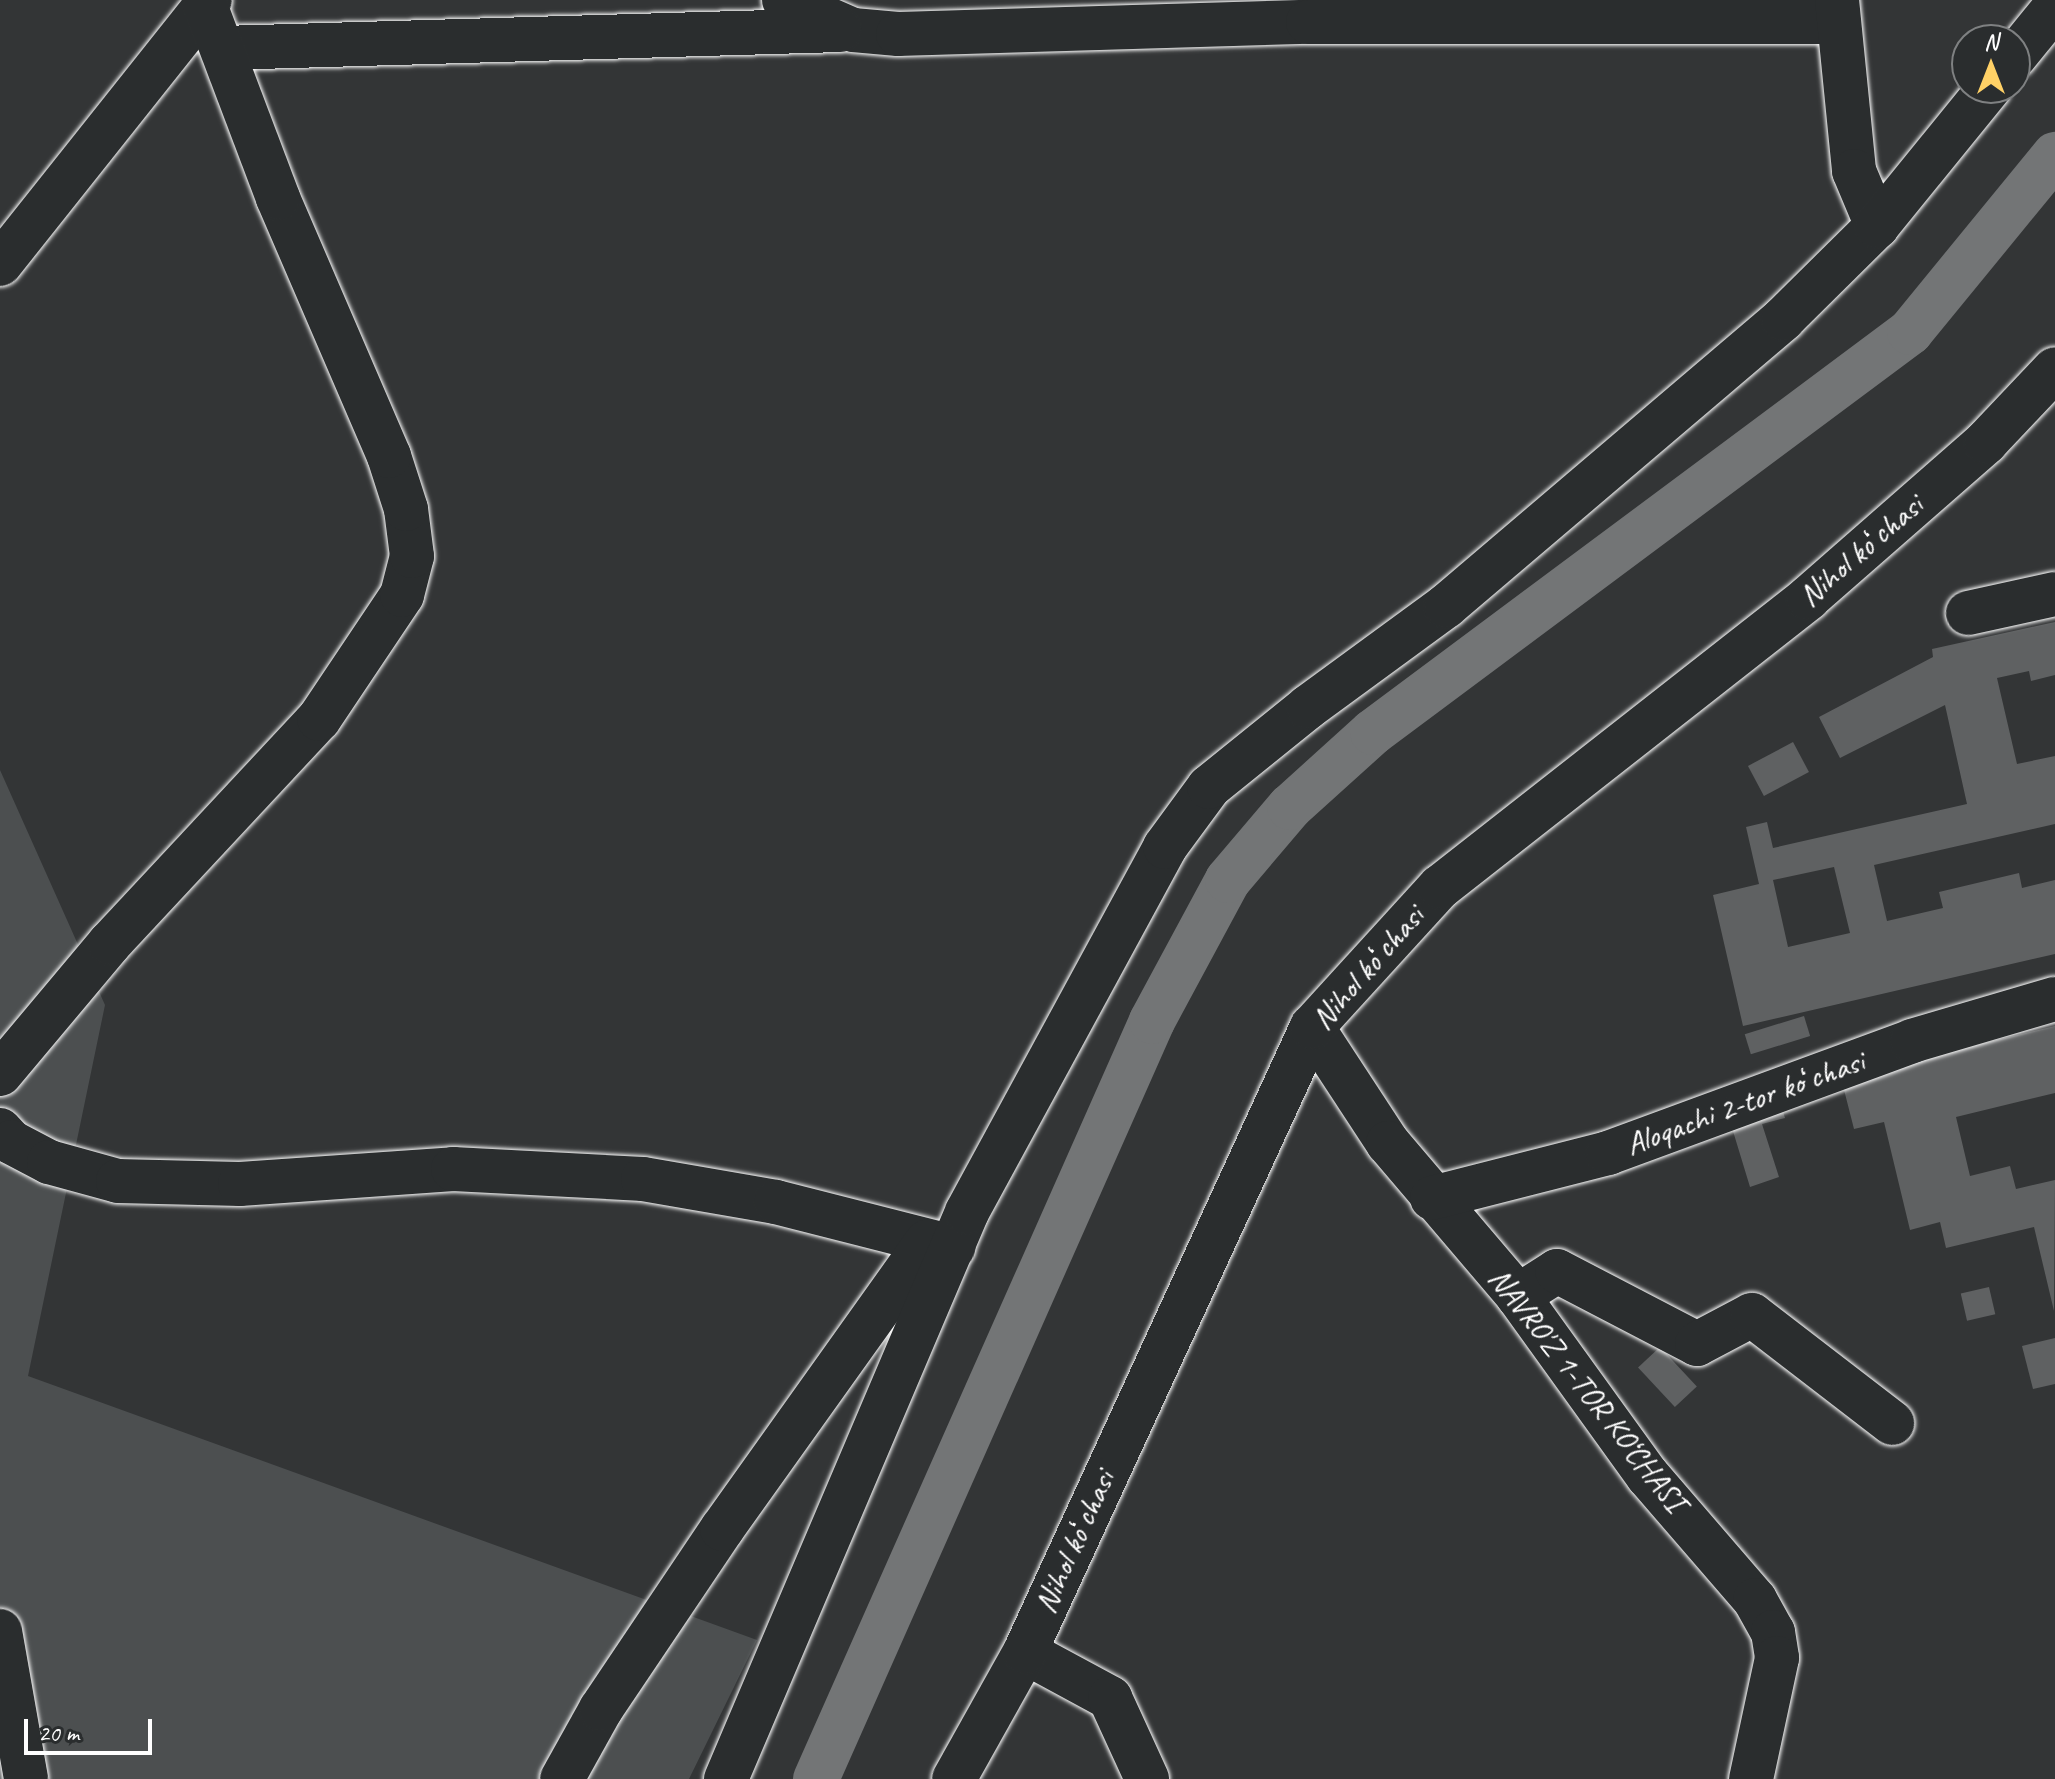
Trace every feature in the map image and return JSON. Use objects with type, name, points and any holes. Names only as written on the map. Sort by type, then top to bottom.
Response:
[{"type":"street","points":[[784,0],[853,15],[898,34],[1837,11],[1854,171],[1877,226]]},
{"type":"street","points":[[0,1074],[110,943],[319,719],[402,595],[412,556],[406,509],[389,456],[278,198],[207,3]]},
{"type":"street","points":[[0,264],[207,3]]},
{"type":"street","points":[[2031,36],[2055,7]]},
{"type":"street","points":[[223,48],[853,15]]},
{"type":"street","points":[[562,1779],[601,1709],[687,1581],[940,1245],[1165,847],[1209,787],[1446,606],[1783,319],[1877,226],[1976,104]]},
{"type":"street","name":"Nihol koʻchasi","points":[[954,1779],[1025,1652],[1312,1027],[1440,887],[1808,598],[1986,442],[2055,369]]},
{"type":"street","points":[[1968,613],[2055,594]]},
{"type":"street","name":"Aloqachi 2-tor koʻchasi","points":[[1432,1198],[1608,1153],[1912,1041],[2055,999]]},
{"type":"street","points":[[1312,1027],[1388,1143],[1518,1296],[1638,1464],[1755,1600],[1773,1632],[1775,1678],[1751,1779]]},
{"type":"street","points":[[0,1130],[11,1142],[49,1162],[118,1181],[240,1184],[453,1169],[643,1179],[776,1202],[940,1245]]},
{"type":"street","points":[[726,1779],[940,1245]]},
{"type":"street","points":[[1518,1296],[1557,1271],[1697,1344],[1752,1315],[1892,1423]]},
{"type":"street","points":[[0,1631],[26,1779]]},
{"type":"street","points":[[1025,1652],[1110,1698],[1147,1779]]},
{"type":"shaded area","points":[[0,770],[105,1005],[28,1376],[757,1640],[689,1779],[0,1779]]},
{"type":"building","points":[[2055,622],[2055,675],[2031,681],[2029,671],[1997,678],[2017,764],[2055,756],[2055,824],[1874,865],[1887,921],[1943,908],[1939,892],[2019,873],[2022,888],[2055,880],[2055,954],[1743,1026],[1713,895],[1759,884],[1746,827],[1767,822],[1773,848],[1967,804],[1945,705],[1840,758],[1819,717],[1933,657],[1932,649]],"holes":[[[1834,867],[1850,933],[1788,947],[1773,880]]]},
{"type":"building","points":[[1793,742],[1809,772],[1764,796],[1748,766]]},
{"type":"building","points":[[1804,1016],[1810,1036],[1751,1054],[1745,1034]]},
{"type":"building","points":[[2055,1026],[2055,1093],[1956,1117],[1970,1176],[2010,1166],[2016,1189],[2055,1180],[2054,1311],[2034,1227],[1946,1248],[1940,1222],[1910,1230],[1884,1122],[1854,1129],[1841,1078]]},
{"type":"building","points":[[1780,1102],[1785,1118],[1762,1124],[1779,1177],[1750,1187],[1729,1118]]},
{"type":"building","points":[[1989,1287],[1995,1314],[1967,1321],[1961,1294]]},
{"type":"building","points":[[2055,1338],[2055,1384],[2033,1389],[2022,1346]]},
{"type":"building","points":[[1660,1347],[1697,1386],[1675,1407],[1638,1367]]},
{"type":"waterway","points":[[816,1779],[1152,1021],[1228,880],[1290,807],[1373,732],[1910,332],[2055,155]]}]
